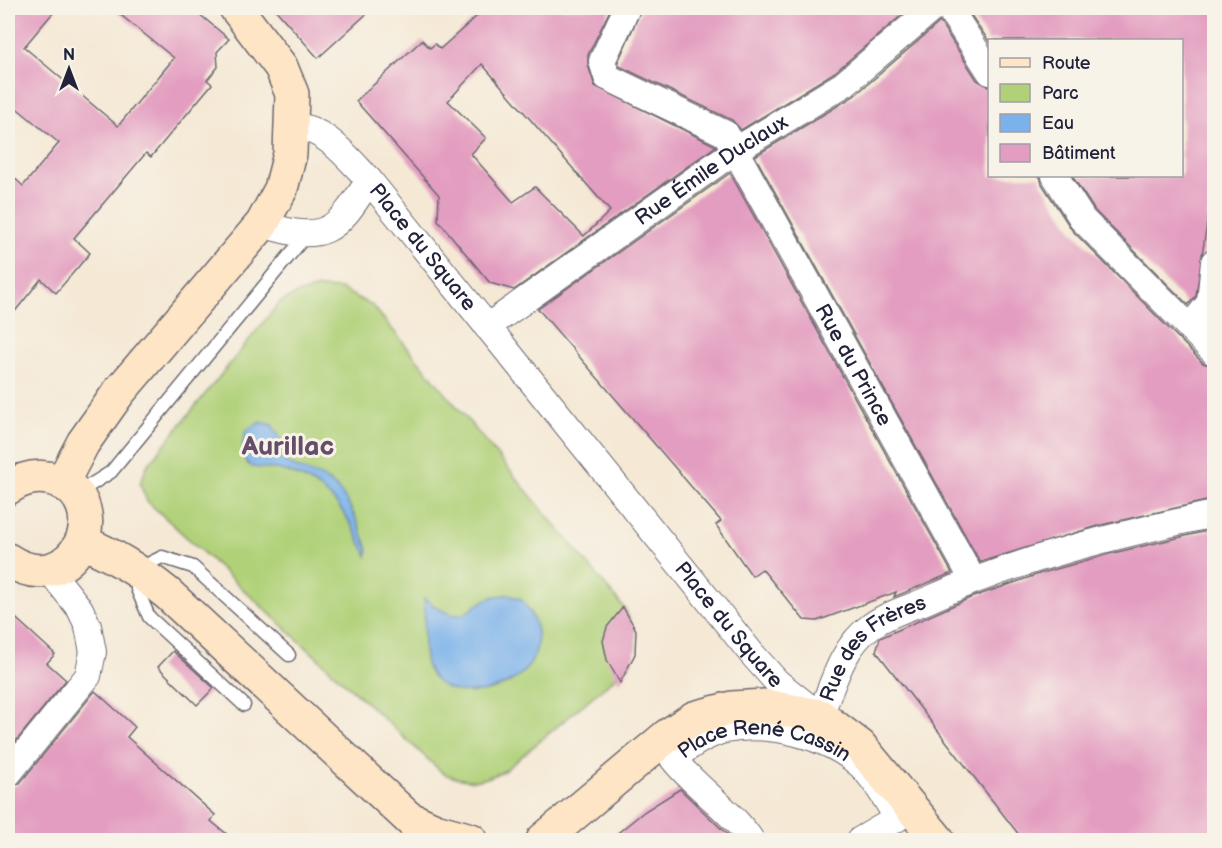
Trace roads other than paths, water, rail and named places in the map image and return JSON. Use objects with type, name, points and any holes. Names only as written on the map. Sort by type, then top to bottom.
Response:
[{"type":"street","points":[[69,489],[83,443],[119,392],[262,224],[281,189],[290,154],[293,125],[292,94],[281,67],[236,8]]},
{"type":"street","name":"Rue du Prince","points":[[627,8],[602,61],[607,77],[726,134],[973,580]]},
{"type":"street","name":"Rue Émile Duclaux","points":[[486,327],[736,150],[844,84],[933,8]]},
{"type":"street","points":[[949,8],[988,69]]},
{"type":"street","name":"Place du Square","points":[[293,125],[310,127],[339,148],[369,180],[752,654],[777,682],[820,716]]},
{"type":"street","points":[[1056,177],[1083,220],[1215,352]]},
{"type":"street","points":[[262,224],[295,234],[328,231],[349,212],[369,180]]},
{"type":"street","points":[[1191,326],[1210,302],[1215,262]]},
{"type":"street","points":[[8,488],[32,477],[48,477],[69,489],[85,517],[82,542],[69,560],[49,570],[19,567],[8,560]]},
{"type":"street","name":"Rue des Frères","points":[[543,840],[667,736],[694,718],[732,708],[764,706],[820,716],[847,651],[872,625],[973,580],[1027,560],[1131,532],[1215,514]]},
{"type":"street","points":[[82,542],[110,552],[138,569],[168,594],[422,830],[435,830],[471,840]]},
{"type":"street","points":[[8,774],[88,676],[93,652],[88,626],[80,609],[49,570]]},
{"type":"street","points":[[820,716],[860,746],[938,840]]},
{"type":"street","name":"Place René Cassin","points":[[751,840],[738,820],[692,782],[673,759],[695,742],[724,730],[752,727],[789,731],[829,745],[861,765],[898,818],[860,840]]},
{"type":"lane","points":[[69,489],[111,472],[308,233]]},
{"type":"lane","points":[[244,705],[149,617],[137,589],[138,569],[162,557],[193,567],[290,655]]},
{"type":"water","points":[[261,422],[272,425],[280,438],[283,460],[322,477],[339,490],[356,519],[368,549],[367,556],[344,513],[325,492],[298,476],[277,469],[249,465],[244,457],[243,448],[246,430]]},
{"type":"water","points":[[508,595],[521,599],[536,626],[536,650],[526,669],[508,683],[486,691],[463,692],[443,686],[429,671],[424,654],[424,598],[440,609],[461,615],[483,601]]},
{"type":"district","name":"Aurillac","points":[[288,447]]}]
